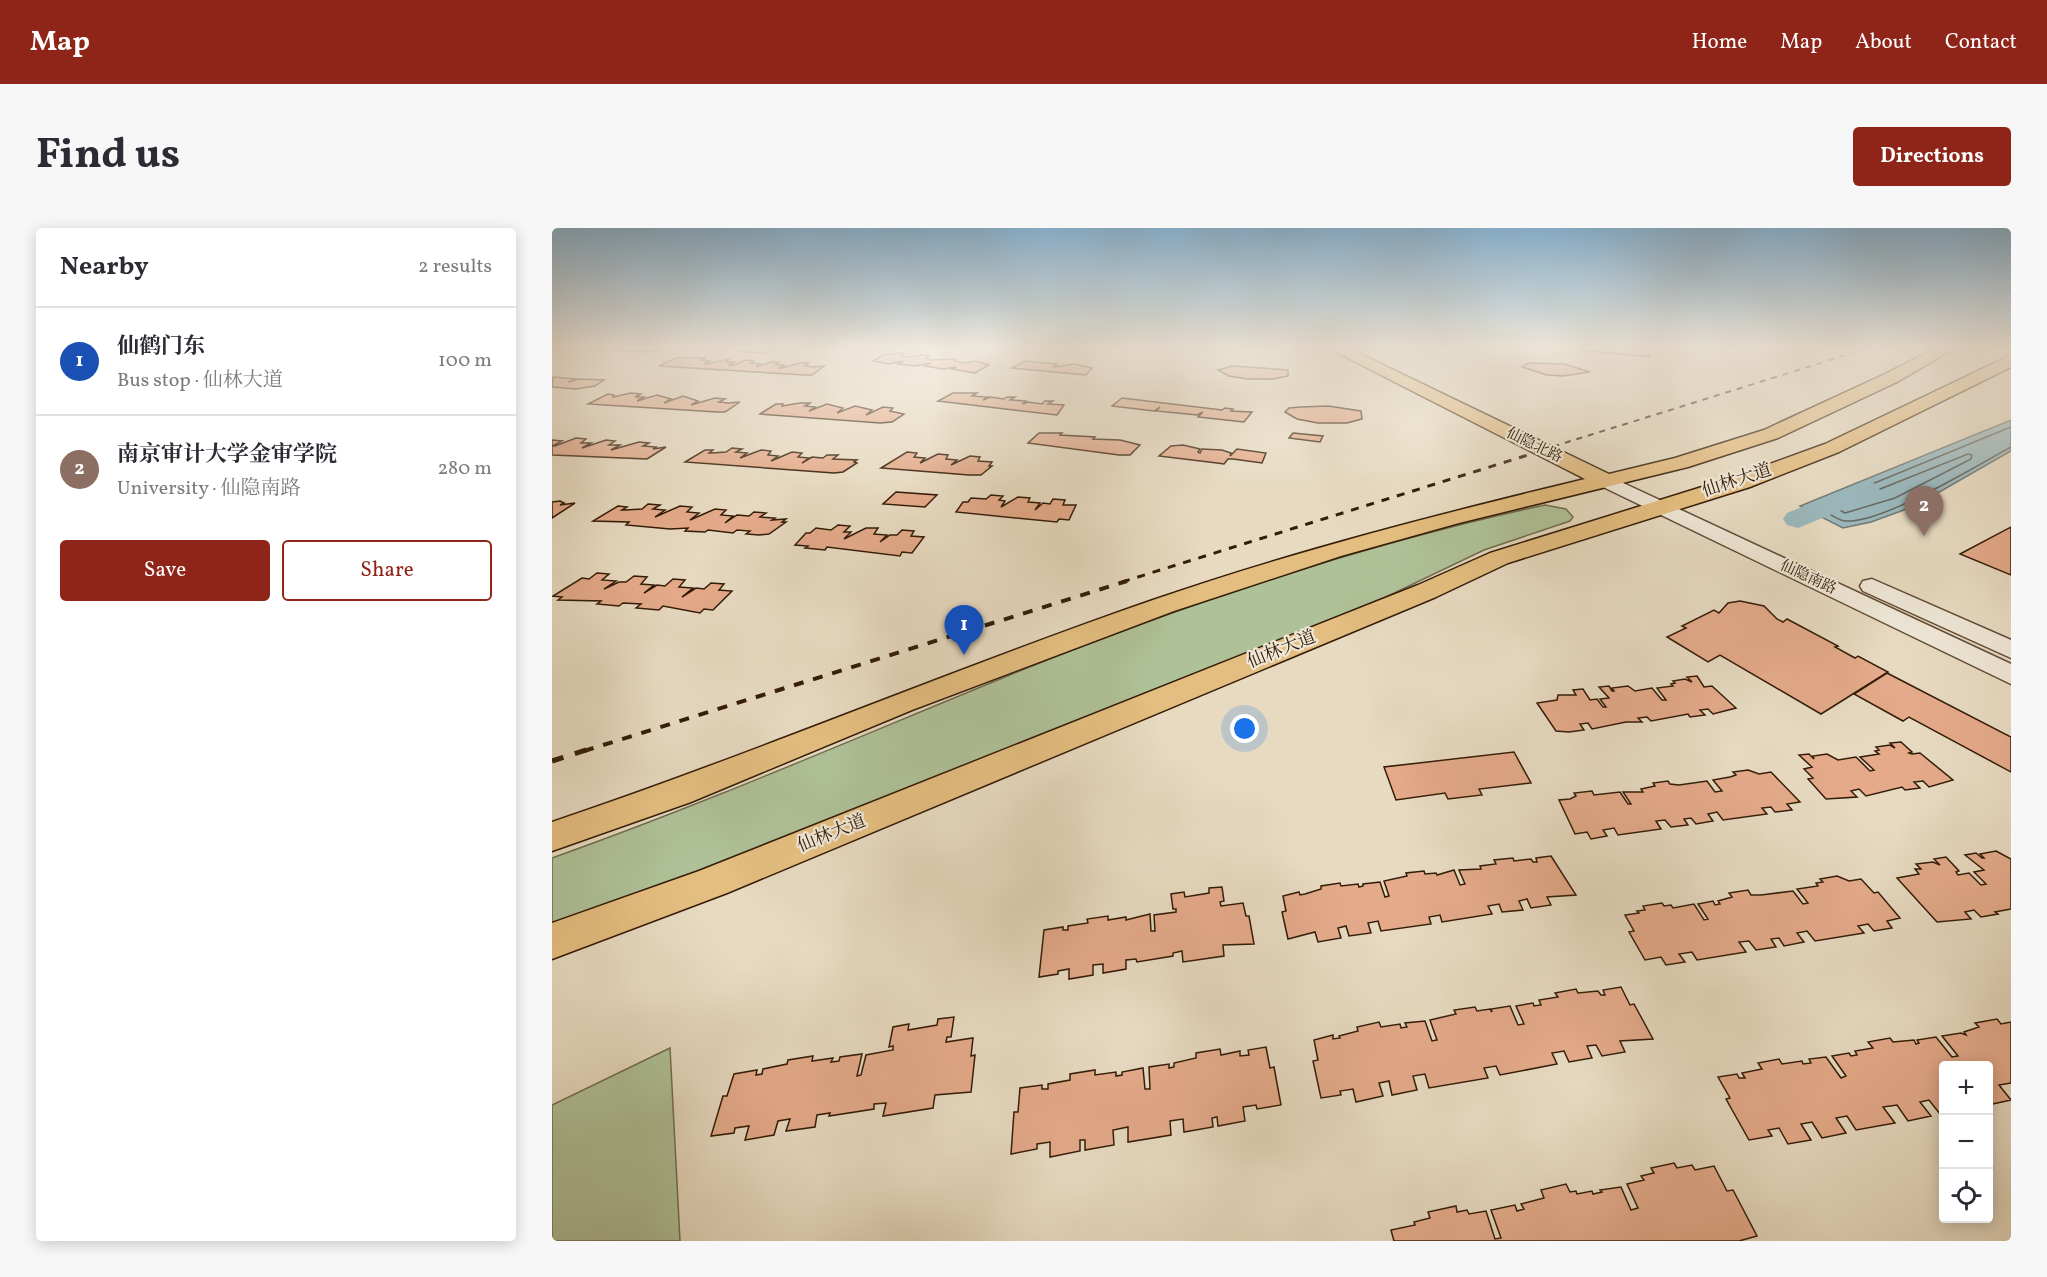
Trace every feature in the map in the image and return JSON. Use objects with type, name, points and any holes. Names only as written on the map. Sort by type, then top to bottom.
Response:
[{"type":"main road","name":"仙隐北路","points":[[1438,394],[1618,478]]},
{"type":"main road","name":"仙隐北路","points":[[1456,394],[1618,478]]},
{"type":"main road","name":"仙林大道","points":[[552,837],[678,793],[901,703],[1164,605],[1332,551],[1537,496],[1699,457],[1771,434],[1857,394]]},
{"type":"main road","name":"仙林大道","points":[[552,941],[713,882],[1405,600],[1498,558],[1590,527],[1748,479],[1832,448],[1946,394]]},
{"type":"main road","points":[[1699,457],[1695,462],[1696,466],[1704,472],[1726,479],[1748,479]]},
{"type":"main road","points":[[1537,496],[1563,504],[1580,513],[1590,527]]},
{"type":"street","name":"仙隐南路","points":[[1618,478],[2011,675]]},
{"type":"street","name":"仙隐南路","points":[[1669,503],[2011,650]]},
{"type":"green space","points":[[1545,505],[1566,509],[1573,517],[1570,521],[1484,550],[1386,597],[815,827],[552,927],[552,858],[725,792],[1074,649],[1206,601],[1342,557],[1478,520]]},
{"type":"green space","points":[[670,1048],[680,1241],[552,1241],[552,1105]]},
{"type":"water","points":[[2011,420],[2011,451],[1915,506],[1871,522],[1843,528],[1800,506]]},
{"type":"building","points":[[607,394],[614,395],[613,397],[640,394],[635,397],[644,397],[637,401],[657,395],[671,399],[664,403],[683,396],[698,401],[691,405],[715,398],[725,399],[719,402],[740,402],[725,412],[588,404]]},
{"type":"building","points":[[951,394],[975,394],[972,396],[987,397],[983,400],[990,397],[1004,399],[1015,397],[1010,400],[1026,401],[1022,404],[1028,402],[1042,404],[1045,401],[1053,401],[1048,404],[1064,405],[1057,415],[938,401]]},
{"type":"building","points":[[1122,398],[1252,412],[1244,422],[1198,417],[1203,412],[1197,415],[1156,411],[1160,407],[1154,411],[1112,406]]},
{"type":"building","points":[[810,403],[805,406],[815,407],[809,411],[827,404],[843,408],[837,413],[855,406],[872,410],[866,415],[883,407],[893,408],[890,411],[904,414],[892,422],[880,423],[760,414],[776,404],[783,404],[782,406]]},
{"type":"building","points":[[1328,406],[1361,411],[1362,419],[1347,423],[1318,423],[1297,419],[1285,412],[1289,408]]},
{"type":"building","points":[[1039,433],[1062,433],[1060,435],[1120,440],[1140,445],[1130,455],[1119,455],[1028,443]]},
{"type":"building","points":[[1293,433],[1323,436],[1320,442],[1289,438]]},
{"type":"building","points":[[576,438],[586,439],[581,443],[591,443],[582,448],[606,440],[615,441],[609,445],[620,445],[611,450],[639,442],[649,443],[643,446],[656,447],[653,449],[666,447],[647,459],[552,455],[552,446]]},
{"type":"building","points":[[552,440],[562,441],[552,446]]},
{"type":"building","points":[[1183,445],[1200,449],[1198,452],[1200,453],[1202,449],[1222,450],[1231,453],[1230,456],[1237,449],[1266,453],[1262,463],[1228,459],[1224,464],[1159,456],[1171,446]]},
{"type":"building","points":[[732,448],[742,449],[736,452],[747,453],[740,458],[761,450],[771,451],[768,455],[778,456],[771,461],[792,452],[802,453],[798,457],[809,458],[802,463],[812,457],[823,458],[827,455],[838,455],[833,459],[857,460],[854,462],[857,463],[843,472],[834,473],[685,462],[705,450],[713,450],[709,453],[726,452]]},
{"type":"building","points":[[907,452],[917,453],[914,457],[925,458],[920,463],[938,454],[948,455],[946,459],[957,460],[951,465],[970,456],[980,457],[978,461],[992,462],[989,466],[992,466],[981,475],[881,468]]},
{"type":"building","points":[[896,492],[937,495],[925,507],[883,504]]},
{"type":"building","points":[[991,495],[1003,496],[999,500],[1005,501],[1001,507],[1018,497],[1030,498],[1028,502],[1040,503],[1035,510],[1043,503],[1050,504],[1053,499],[1065,500],[1063,505],[1076,505],[1069,520],[1059,519],[1057,522],[956,512],[963,502],[968,502],[971,498],[986,499]]},
{"type":"building","points":[[552,502],[564,503],[560,505],[575,503],[552,518]]},
{"type":"building","points":[[648,504],[660,505],[653,509],[665,510],[655,517],[680,506],[692,507],[687,512],[699,513],[690,520],[715,509],[726,510],[721,515],[733,516],[725,523],[737,515],[749,516],[754,512],[766,513],[760,517],[775,518],[772,520],[786,519],[782,522],[786,522],[769,534],[759,535],[746,534],[750,531],[737,530],[733,533],[708,530],[705,532],[685,531],[688,528],[670,529],[626,525],[629,522],[593,521],[618,506],[627,507],[622,510],[642,509]]},
{"type":"building","points":[[838,525],[850,526],[844,532],[851,532],[844,539],[866,528],[878,528],[874,534],[887,535],[880,542],[890,535],[897,535],[902,530],[914,531],[911,536],[924,537],[912,553],[902,552],[900,556],[827,547],[825,550],[805,548],[808,546],[795,545],[806,533],[816,528],[831,530]]},
{"type":"building","points":[[2011,527],[2011,575],[1960,554]]},
{"type":"building","points":[[597,573],[609,574],[602,580],[616,581],[604,589],[619,582],[626,582],[634,576],[647,577],[641,584],[654,585],[644,593],[657,585],[665,586],[673,579],[685,580],[679,587],[693,588],[682,597],[696,588],[704,589],[711,583],[724,584],[719,590],[732,591],[713,610],[704,609],[700,613],[663,606],[659,610],[636,608],[641,604],[623,603],[619,606],[597,604],[601,601],[558,600],[562,597],[553,596],[582,578],[589,579]]},
{"type":"building","points":[[1740,601],[1764,606],[1777,619],[1783,622],[1787,619],[1838,646],[1835,647],[1855,658],[1858,656],[1888,672],[1821,714],[1720,655],[1708,662],[1667,637],[1686,628],[1682,626],[1714,610],[1719,613],[1728,603]]},
{"type":"building","points":[[1887,673],[2011,737],[2011,772],[1909,717],[1903,721],[1854,694]]},
{"type":"building","points":[[1697,676],[1704,687],[1712,686],[1736,708],[1713,714],[1708,709],[1700,710],[1705,715],[1690,717],[1688,714],[1651,721],[1647,717],[1638,718],[1642,722],[1626,722],[1592,729],[1588,723],[1580,724],[1584,730],[1569,732],[1556,731],[1537,703],[1557,700],[1558,695],[1576,695],[1573,690],[1583,689],[1590,700],[1597,699],[1603,707],[1606,707],[1600,699],[1609,698],[1599,687],[1609,686],[1612,691],[1614,691],[1612,688],[1628,686],[1635,691],[1652,688],[1662,700],[1666,700],[1657,688],[1673,686],[1671,684],[1675,683],[1673,681],[1685,679],[1692,682],[1687,677]]},
{"type":"building","points":[[1901,742],[1912,752],[1909,753],[1920,753],[1953,780],[1929,787],[1923,781],[1914,782],[1920,788],[1905,790],[1902,787],[1866,796],[1859,789],[1851,791],[1857,797],[1826,799],[1808,779],[1813,778],[1804,769],[1812,767],[1799,755],[1809,754],[1814,759],[1813,756],[1827,754],[1838,760],[1856,757],[1870,771],[1874,770],[1860,757],[1879,754],[1875,751],[1879,750],[1876,747],[1890,745],[1895,748],[1890,743]]},
{"type":"building","points":[[1514,752],[1531,783],[1479,789],[1482,795],[1448,799],[1445,793],[1396,800],[1384,767]]},
{"type":"building","points":[[1748,770],[1759,774],[1771,772],[1800,802],[1787,804],[1792,810],[1775,812],[1771,807],[1762,808],[1767,814],[1723,820],[1717,812],[1708,814],[1713,821],[1696,824],[1691,818],[1684,819],[1688,825],[1671,827],[1665,820],[1656,821],[1661,829],[1618,835],[1614,828],[1603,830],[1607,836],[1591,839],[1587,832],[1575,834],[1559,800],[1570,799],[1576,796],[1574,793],[1592,791],[1594,795],[1620,792],[1628,804],[1631,804],[1623,792],[1643,792],[1641,789],[1655,786],[1653,783],[1668,781],[1670,784],[1679,785],[1707,781],[1715,792],[1722,791],[1713,780],[1736,775],[1733,772]]},
{"type":"building","points":[[1996,851],[2011,859],[2011,909],[1995,912],[1998,914],[1981,917],[1974,910],[1965,912],[1971,919],[1937,922],[1897,878],[1919,874],[1915,869],[1921,869],[1916,864],[1933,862],[1940,865],[1934,859],[1946,857],[1959,871],[1956,872],[1958,875],[1969,873],[1981,885],[1986,884],[1974,872],[1984,870],[1965,855],[1976,853],[1984,858],[1980,854]]},
{"type":"building","points":[[1551,856],[1576,895],[1547,897],[1551,905],[1531,908],[1527,899],[1519,901],[1523,910],[1502,912],[1499,904],[1488,906],[1492,914],[1442,922],[1440,915],[1429,917],[1431,924],[1381,931],[1378,921],[1368,923],[1371,933],[1349,936],[1346,926],[1338,928],[1341,938],[1318,942],[1315,932],[1288,939],[1282,912],[1286,911],[1283,896],[1299,892],[1300,895],[1305,894],[1321,889],[1321,886],[1340,883],[1341,886],[1358,884],[1359,887],[1363,884],[1380,882],[1385,897],[1389,896],[1384,881],[1407,876],[1406,873],[1424,871],[1425,874],[1436,873],[1437,875],[1454,870],[1460,885],[1465,884],[1459,870],[1481,869],[1480,866],[1496,864],[1494,860],[1513,858],[1514,861],[1531,859],[1537,862],[1536,858]]},
{"type":"building","points":[[1837,876],[1849,881],[1861,879],[1874,893],[1878,892],[1900,918],[1887,921],[1892,928],[1874,931],[1868,924],[1858,926],[1864,933],[1815,941],[1807,931],[1797,933],[1804,942],[1784,946],[1779,938],[1771,939],[1776,947],[1756,950],[1749,941],[1739,942],[1746,952],[1697,960],[1692,952],[1679,954],[1685,962],[1666,965],[1661,957],[1645,960],[1629,932],[1634,931],[1625,915],[1645,910],[1643,906],[1662,903],[1664,906],[1671,905],[1673,908],[1694,904],[1704,920],[1708,919],[1698,904],[1713,901],[1715,905],[1720,904],[1718,901],[1732,897],[1729,893],[1748,890],[1751,895],[1793,891],[1803,904],[1808,903],[1797,889],[1818,886],[1816,883],[1823,882],[1820,879]]},
{"type":"building","points":[[1222,887],[1224,901],[1220,902],[1221,906],[1243,903],[1246,916],[1249,916],[1254,944],[1223,945],[1224,956],[1183,962],[1182,951],[1173,953],[1173,956],[1137,962],[1136,959],[1126,960],[1126,969],[1103,973],[1103,964],[1093,965],[1093,975],[1069,979],[1069,969],[1058,971],[1058,974],[1039,977],[1044,930],[1063,927],[1063,930],[1068,930],[1068,926],[1088,923],[1087,919],[1108,916],[1108,920],[1126,917],[1126,920],[1150,914],[1151,931],[1155,931],[1154,915],[1176,912],[1176,909],[1173,909],[1171,894],[1184,892],[1185,897],[1209,893],[1209,888]]},
{"type":"building","points":[[1621,987],[1630,1005],[1634,1004],[1653,1039],[1620,1041],[1625,1052],[1602,1056],[1596,1045],[1587,1046],[1592,1058],[1569,1062],[1564,1051],[1552,1053],[1557,1064],[1500,1075],[1496,1066],[1484,1068],[1488,1078],[1429,1088],[1425,1074],[1413,1076],[1417,1090],[1392,1095],[1389,1081],[1379,1083],[1383,1096],[1356,1102],[1353,1089],[1340,1091],[1341,1095],[1321,1098],[1313,1061],[1318,1060],[1314,1040],[1333,1035],[1333,1039],[1340,1038],[1339,1036],[1358,1031],[1357,1027],[1379,1022],[1381,1027],[1400,1024],[1401,1028],[1407,1027],[1405,1023],[1425,1021],[1432,1041],[1437,1040],[1430,1020],[1456,1014],[1454,1010],[1475,1007],[1477,1011],[1490,1009],[1492,1012],[1491,1009],[1510,1006],[1518,1025],[1524,1024],[1516,1006],[1533,1003],[1534,1006],[1541,1005],[1539,1000],[1558,997],[1555,993],[1576,989],[1578,993],[1598,991],[1601,995],[1605,995],[1603,990]]},
{"type":"building","points":[[954,1017],[951,1037],[947,1037],[946,1042],[973,1038],[971,1056],[975,1055],[971,1092],[935,1095],[933,1108],[883,1116],[886,1103],[874,1104],[874,1109],[829,1116],[830,1113],[817,1115],[815,1127],[786,1131],[790,1119],[778,1121],[774,1135],[745,1140],[749,1126],[735,1128],[734,1133],[711,1136],[723,1096],[727,1096],[734,1074],[757,1070],[756,1075],[762,1074],[763,1069],[787,1064],[788,1060],[813,1056],[812,1061],[833,1058],[831,1062],[839,1061],[840,1057],[862,1054],[857,1076],[861,1075],[866,1055],[893,1050],[893,1046],[889,1047],[893,1027],[909,1024],[908,1030],[937,1025],[938,1019]]},
{"type":"building","points":[[1997,1019],[2001,1024],[2011,1022],[2011,1083],[1999,1085],[2011,1100],[1993,1104],[1993,1061],[1939,1061],[1939,1113],[1929,1100],[1920,1102],[1931,1116],[1908,1121],[1897,1105],[1883,1107],[1895,1123],[1856,1130],[1847,1116],[1836,1118],[1846,1133],[1822,1138],[1812,1122],[1801,1124],[1811,1140],[1788,1144],[1779,1128],[1768,1130],[1772,1136],[1749,1140],[1726,1099],[1730,1098],[1718,1077],[1737,1074],[1739,1078],[1745,1078],[1742,1073],[1762,1069],[1758,1063],[1779,1059],[1782,1064],[1802,1061],[1803,1064],[1811,1063],[1809,1059],[1826,1057],[1841,1078],[1846,1076],[1832,1056],[1849,1053],[1851,1056],[1857,1055],[1855,1051],[1873,1048],[1868,1042],[1890,1038],[1893,1042],[1914,1040],[1916,1044],[1919,1043],[1917,1040],[1936,1037],[1952,1057],[1958,1056],[1942,1036],[1961,1033],[1966,1035],[1964,1032],[1979,1027],[1975,1023]]},
{"type":"building","points":[[1266,1047],[1270,1068],[1274,1067],[1281,1105],[1257,1109],[1256,1105],[1243,1107],[1245,1121],[1218,1126],[1217,1117],[1212,1118],[1213,1127],[1184,1132],[1183,1119],[1170,1121],[1171,1135],[1128,1142],[1128,1127],[1113,1130],[1114,1145],[1085,1150],[1085,1140],[1080,1140],[1080,1151],[1050,1157],[1050,1142],[1037,1144],[1037,1149],[1011,1154],[1014,1112],[1018,1112],[1020,1088],[1042,1085],[1042,1089],[1048,1089],[1048,1084],[1070,1080],[1070,1074],[1095,1070],[1095,1075],[1116,1072],[1116,1076],[1122,1075],[1122,1072],[1143,1068],[1145,1089],[1150,1089],[1149,1067],[1169,1064],[1169,1068],[1174,1067],[1174,1063],[1196,1058],[1196,1053],[1220,1049],[1221,1055],[1240,1051],[1240,1056],[1249,1055],[1248,1050]]},
{"type":"building","points":[[1674,1163],[1677,1168],[1692,1165],[1695,1170],[1714,1166],[1727,1191],[1733,1190],[1757,1236],[1739,1241],[1394,1241],[1391,1230],[1415,1225],[1414,1222],[1430,1218],[1428,1212],[1456,1206],[1457,1212],[1467,1210],[1469,1214],[1486,1211],[1495,1239],[1501,1238],[1491,1210],[1515,1205],[1517,1211],[1524,1209],[1521,1204],[1544,1198],[1541,1190],[1566,1184],[1570,1192],[1576,1191],[1577,1194],[1592,1191],[1593,1194],[1602,1192],[1600,1190],[1621,1187],[1631,1210],[1638,1208],[1627,1184],[1644,1180],[1641,1176],[1654,1173],[1651,1168]]},
{"type":"waterway","points":[[1798,519],[1866,490]]},
{"type":"railway","points":[[1542,450],[1721,394]]},
{"type":"railway","points":[[1122,582],[1547,449]]},
{"type":"railway","points":[[584,751],[1127,581]]},
{"type":"railway","points":[[552,761],[589,749]]},
{"type":"place","name":"南京审计大学金审学院","points":[[1924,536]]},
{"type":"place","name":"仙鹤门东","points":[[964,655]]}]
